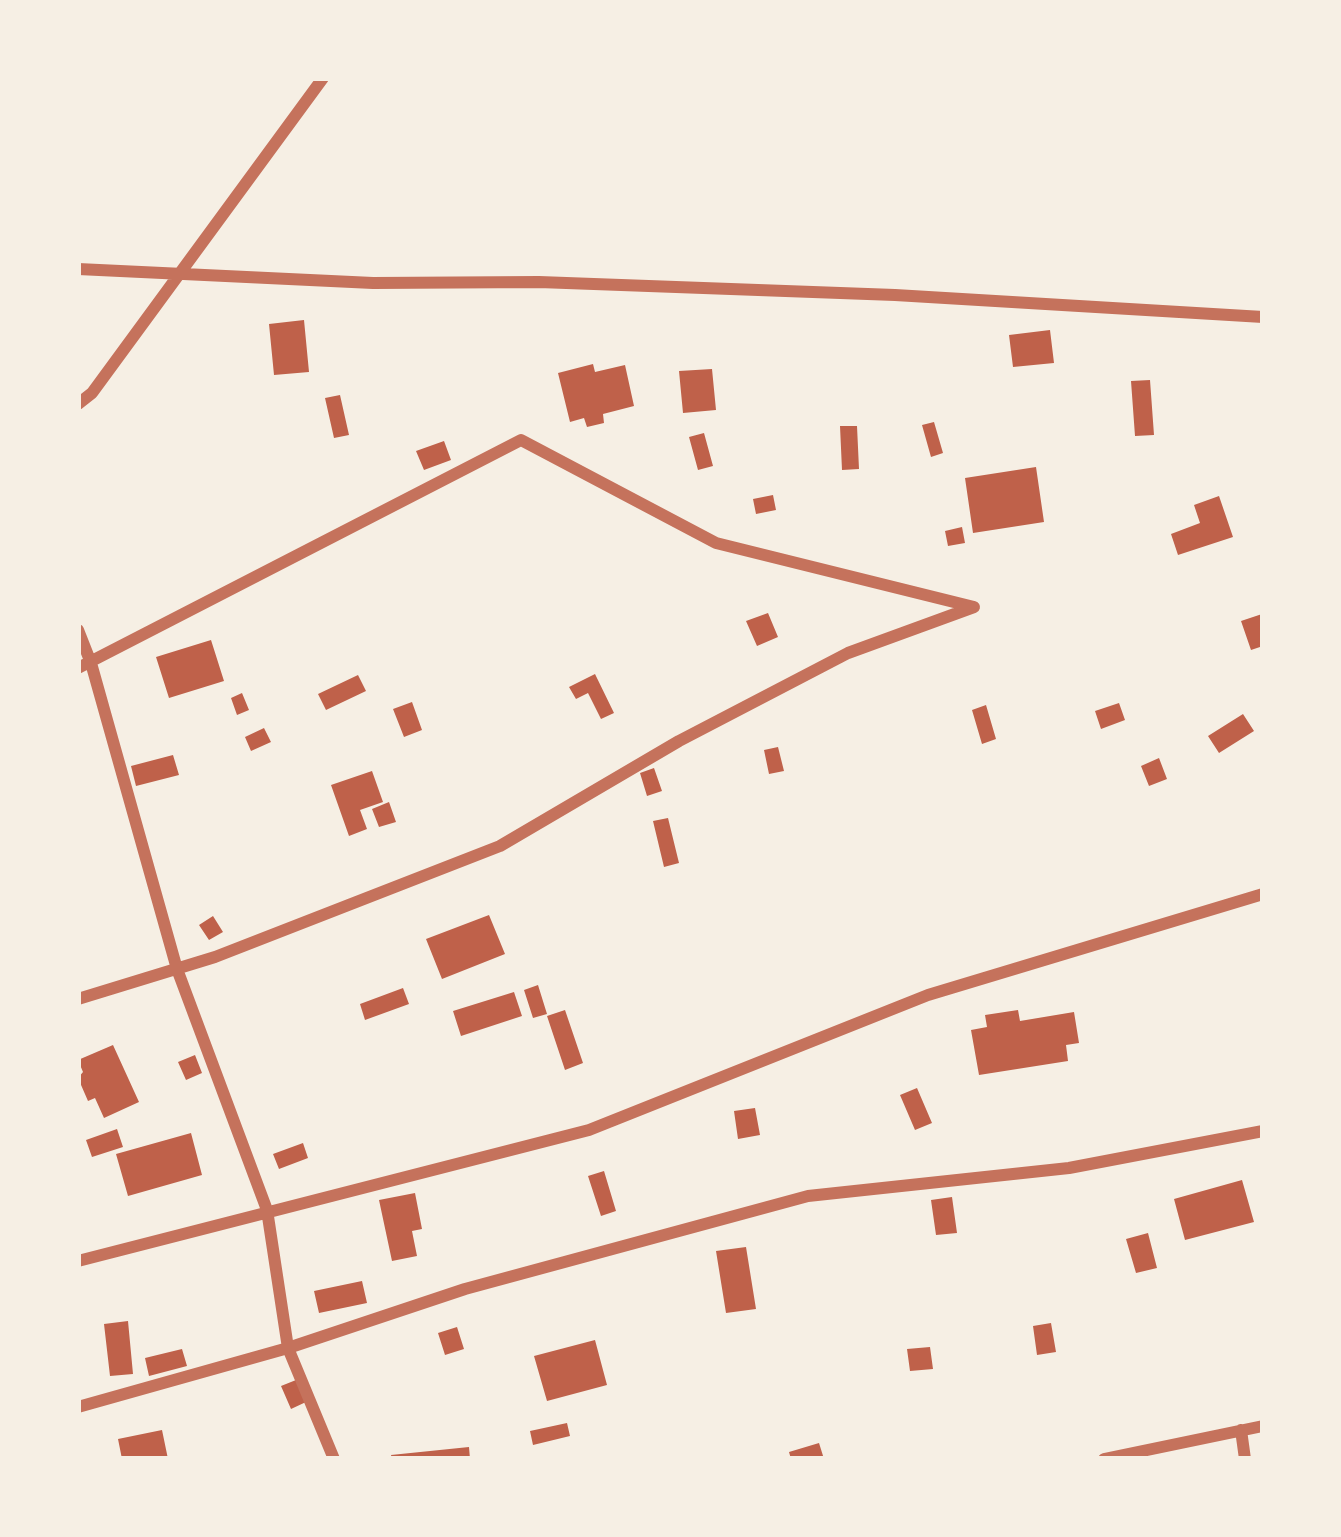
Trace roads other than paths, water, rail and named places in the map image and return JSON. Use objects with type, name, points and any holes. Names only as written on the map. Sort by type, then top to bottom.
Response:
[{"type":"street","points":[[78,404],[92,392],[322,78]]},
{"type":"street","points":[[78,269],[373,283],[539,282],[852,293],[1263,317]]},
{"type":"street","points":[[78,999],[177,969],[500,846],[679,741],[848,652],[974,607],[716,543],[521,440],[85,666]]},
{"type":"street","points":[[78,630],[177,969],[267,1210],[288,1348],[334,1459]]},
{"type":"street","points":[[78,1261],[589,1130],[928,995],[1263,894]]},
{"type":"street","points":[[78,1407],[288,1348],[465,1289],[808,1196],[1070,1168],[1263,1131]]},
{"type":"street","points":[[1104,1459],[1263,1426]]},
{"type":"street","points":[[1241,1430],[1244,1459]]}]
